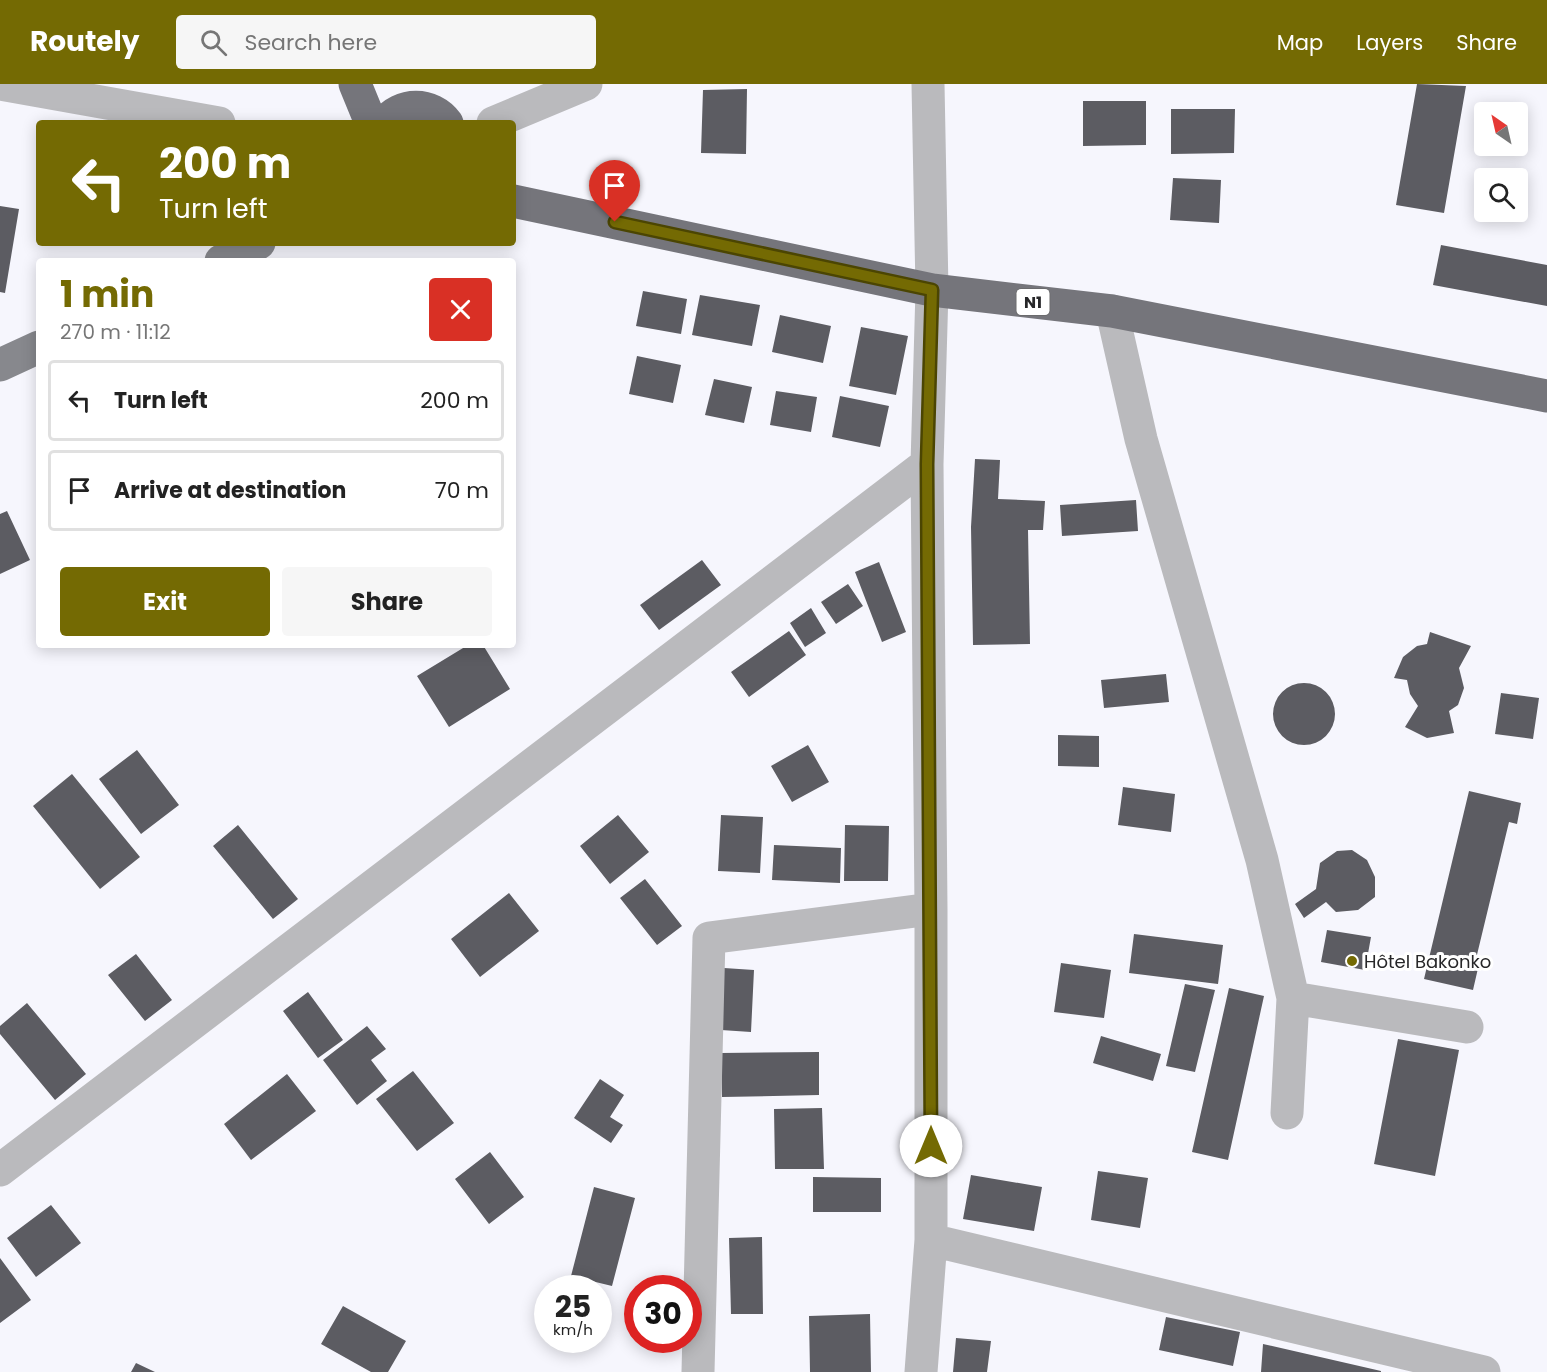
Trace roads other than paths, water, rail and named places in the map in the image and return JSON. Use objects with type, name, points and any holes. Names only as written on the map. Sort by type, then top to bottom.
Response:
[{"type":"highway","points":[[355,84],[385,119]]},
{"type":"highway","points":[[377,84],[385,119]]},
{"type":"highway","points":[[385,119],[410,107],[421,107],[433,110],[444,120]]},
{"type":"highway","name":"N1","points":[[516,200],[932,290],[1112,311],[1547,396]]},
{"type":"main road","points":[[227,258],[253,246]]},
{"type":"main road","points":[[0,365],[36,348]]},
{"type":"street","points":[[0,84],[202,120]]},
{"type":"street","points":[[500,120],[586,84]]},
{"type":"street","points":[[921,1372],[931,1240],[927,464],[932,290],[928,84]]},
{"type":"street","points":[[1112,311],[1141,439],[1262,860],[1293,998],[1287,1113]]},
{"type":"street","points":[[0,1170],[927,464]]},
{"type":"street","points":[[698,1372],[709,938],[931,909]]},
{"type":"street","points":[[1293,998],[1467,1027]]},
{"type":"street","points":[[931,1240],[1484,1372]]},
{"type":"place","name":"Hôtel Bakonko","points":[[1352,961]]}]
